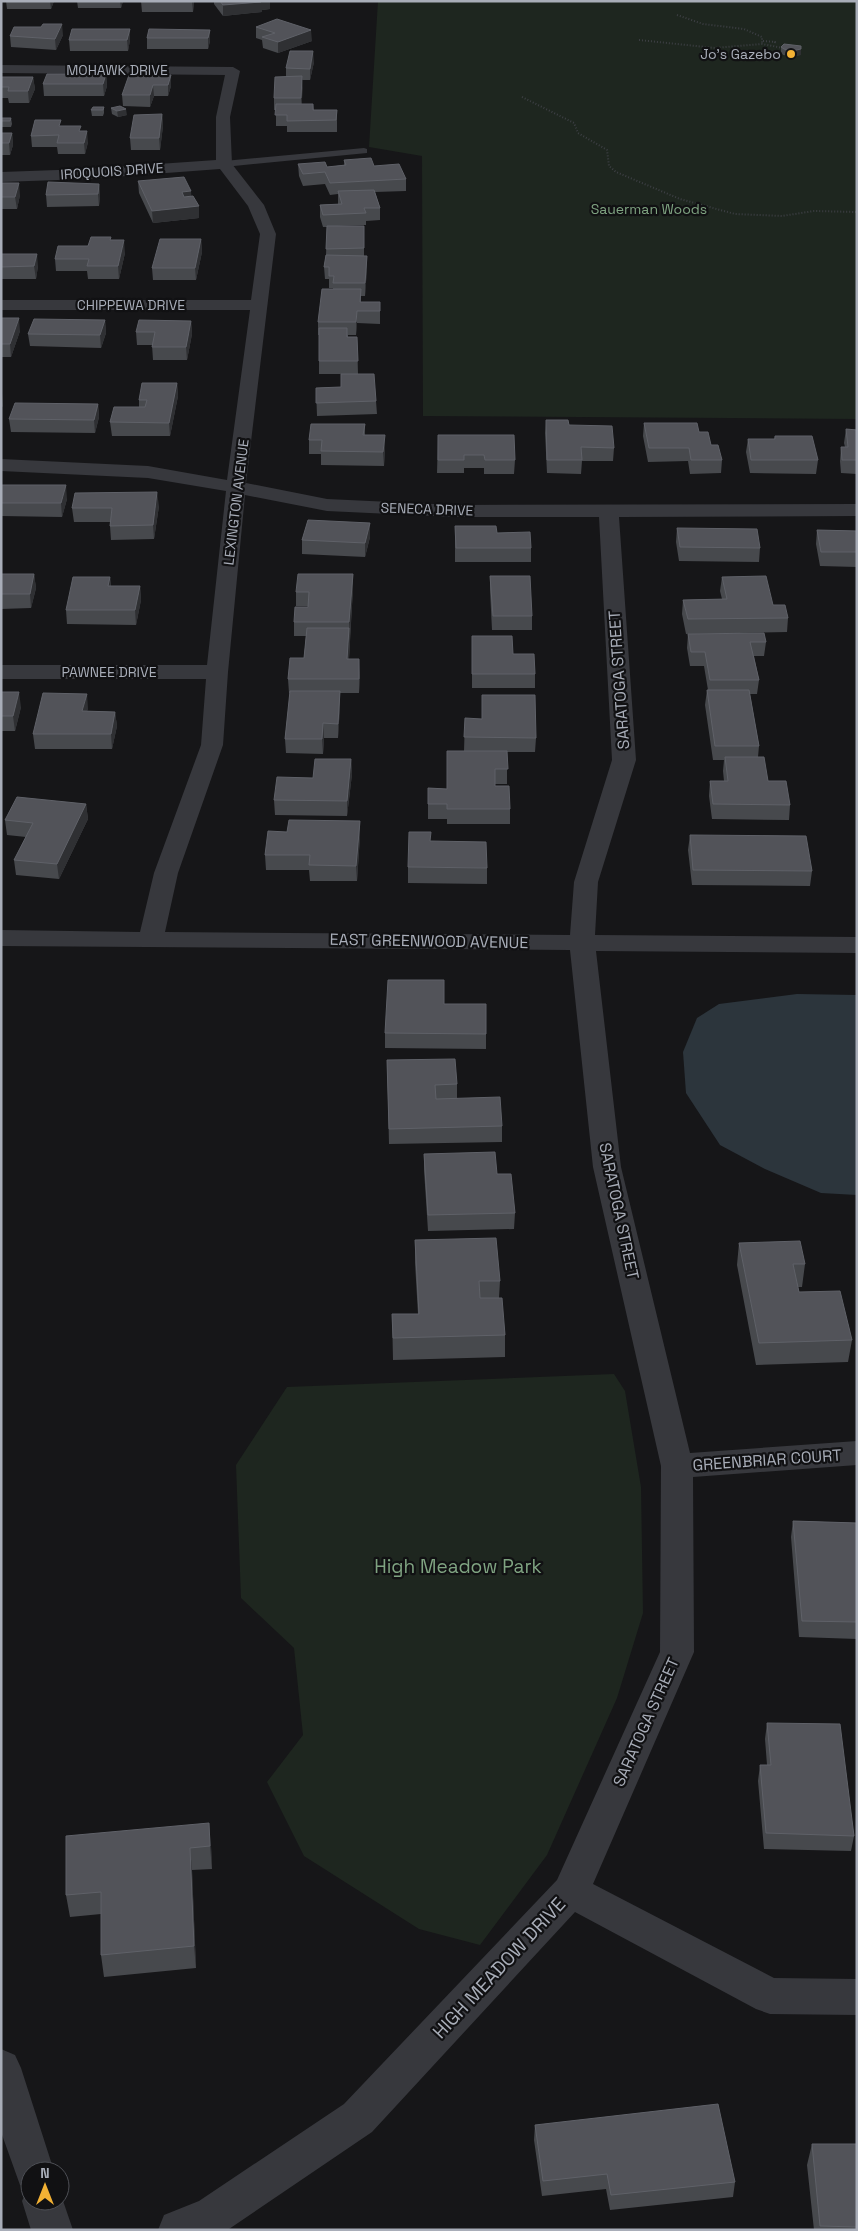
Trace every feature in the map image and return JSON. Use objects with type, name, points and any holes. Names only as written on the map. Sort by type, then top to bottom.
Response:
[{"type":"street","name":"MOHAWK DRIVE","points":[[1,69],[233,71],[223,116],[224,164]]},
{"type":"street","name":"IROQUOIS DRIVE","points":[[1,177],[86,174],[224,164]]},
{"type":"street","name":"LEXINGTON AVENUE","points":[[151,938],[166,873],[212,745],[217,672],[236,486],[268,234],[256,205],[224,164]]},
{"type":"street","name":"CHIPPEWA DRIVE","points":[[1,305],[260,305]]},
{"type":"street","name":"SENECA DRIVE","points":[[1,465],[148,472],[236,486],[327,505],[455,511],[857,510]]},
{"type":"street","name":"SARATOGA STREET","points":[[571,1891],[677,1652],[677,1466],[606,1167],[582,943],[586,882],[624,760],[609,511]]},
{"type":"street","name":"PAWNEE DRIVE","points":[[1,672],[217,672]]},
{"type":"street","name":"EAST GREENWOOD AVENUE","points":[[1,938],[857,945]]},
{"type":"street","name":"GREENBRIAR COURT","points":[[677,1466],[857,1453]]},
{"type":"street","name":"HIGH MEADOW DRIVE","points":[[179,2230],[214,2215],[358,2118],[571,1891],[770,1996],[857,1997]]},
{"type":"street","points":[[1,2068],[31,2161]]},
{"type":"street","points":[[46,2211],[52,2230]]},
{"type":"lane","points":[[224,164],[364,150]]},
{"type":"path","points":[[677,15],[703,24],[744,30],[762,37],[763,42]]},
{"type":"path","points":[[639,40],[728,48],[763,42],[786,49]]},
{"type":"path","points":[[522,97],[574,123],[578,133],[607,150],[609,166],[619,173],[633,177],[644,182],[648,187],[659,189],[680,199],[736,214],[782,216],[814,211],[857,212]]},
{"type":"green space","name":"Sauerman Woods","points":[[378,1],[857,1],[857,419],[423,416],[422,156],[369,147]]},
{"type":"green space","name":"High Meadow Park","points":[[614,1374],[625,1391],[641,1487],[643,1613],[617,1698],[547,1855],[480,1945],[419,1929],[304,1856],[267,1782],[303,1735],[294,1648],[241,1598],[236,1465],[287,1387]]},
{"type":"shaded area","points":[[797,994],[857,995],[857,1195],[821,1193],[765,1169],[720,1145],[686,1093],[683,1052],[697,1018],[719,1004]]},
{"type":"building","points":[[220,1],[261,1],[261,2],[223,5]]},
{"type":"building","points":[[277,19],[311,30],[278,42],[262,37],[275,33],[256,27]]},
{"type":"building","points":[[43,24],[62,24],[55,39],[10,36],[14,27],[41,27]]},
{"type":"building","points":[[72,29],[130,29],[127,40],[69,40]]},
{"type":"building","points":[[149,29],[210,30],[208,38],[147,38]]},
{"type":"building","points":[[784,44],[801,46],[801,49],[792,51],[784,49],[781,47]]},
{"type":"building","points":[[290,51],[313,51],[310,69],[286,68]]},
{"type":"building","points":[[47,74],[106,74],[103,84],[43,84]]},
{"type":"building","points":[[129,75],[171,75],[168,85],[153,85],[150,95],[122,95]]},
{"type":"building","points":[[302,76],[301,98],[274,98],[275,77]]},
{"type":"building","points":[[1,77],[33,77],[28,91],[8,91],[9,87],[1,87]]},
{"type":"building","points":[[276,104],[313,104],[313,110],[337,110],[336,120],[287,121],[287,115],[275,115]]},
{"type":"building","points":[[120,106],[126,109],[117,111],[111,108]]},
{"type":"building","points":[[93,107],[104,107],[103,110],[91,110]]},
{"type":"building","points":[[162,114],[159,138],[130,138],[134,115]]},
{"type":"building","points":[[1,118],[11,118],[10,121],[1,121]]},
{"type":"building","points":[[35,120],[61,120],[59,126],[81,126],[79,131],[87,131],[84,143],[57,143],[59,135],[31,136]]},
{"type":"building","points":[[1,133],[12,133],[9,143],[1,143]]},
{"type":"building","points":[[371,158],[374,166],[399,164],[406,179],[330,183],[325,172],[303,174],[298,164],[325,162],[327,167],[346,165],[344,160]]},
{"type":"building","points":[[184,177],[191,191],[182,192],[184,197],[193,196],[199,206],[152,211],[138,181]]},
{"type":"building","points":[[48,182],[99,184],[98,194],[46,195]]},
{"type":"building","points":[[1,183],[19,183],[15,197],[1,197]]},
{"type":"building","points":[[374,190],[380,208],[364,208],[366,213],[323,215],[320,205],[342,204],[338,191]]},
{"type":"building","points":[[327,226],[364,226],[364,248],[326,249]]},
{"type":"building","points":[[91,237],[111,237],[110,240],[124,240],[118,266],[87,266],[89,259],[55,259],[58,246],[88,246]]},
{"type":"building","points":[[160,239],[201,239],[195,268],[152,268]]},
{"type":"building","points":[[1,254],[37,254],[34,266],[1,267]]},
{"type":"building","points":[[326,255],[367,256],[365,283],[333,283],[334,276],[329,276],[329,267],[324,267]]},
{"type":"building","points":[[322,289],[361,289],[360,302],[380,302],[380,311],[357,311],[356,322],[318,322]]},
{"type":"building","points":[[1,318],[19,318],[10,344],[1,344]]},
{"type":"building","points":[[34,319],[105,320],[100,335],[28,334]]},
{"type":"building","points":[[139,320],[191,321],[186,347],[152,347],[155,332],[136,332]]},
{"type":"building","points":[[319,328],[347,328],[347,337],[357,337],[358,361],[319,361]]},
{"type":"building","points":[[341,374],[374,374],[376,401],[316,403],[316,388],[341,387]]},
{"type":"building","points":[[142,383],[177,383],[169,423],[110,422],[114,407],[145,407],[147,400],[139,400]]},
{"type":"building","points":[[15,403],[98,404],[94,420],[9,419]]},
{"type":"building","points":[[546,420],[568,420],[569,425],[612,426],[614,448],[581,447],[582,460],[547,460]]},
{"type":"building","points":[[644,423],[697,423],[699,432],[708,432],[711,445],[718,445],[722,460],[691,460],[689,448],[649,448]]},
{"type":"building","points":[[311,424],[365,424],[363,435],[385,435],[383,452],[321,451],[322,440],[309,440]]},
{"type":"building","points":[[846,429],[857,430],[857,460],[842,460],[841,447],[848,447]]},
{"type":"building","points":[[438,435],[514,435],[515,460],[485,460],[484,455],[464,455],[464,460],[438,460]]},
{"type":"building","points":[[775,436],[812,436],[818,460],[751,460],[748,439],[775,439]]},
{"type":"building","points":[[1,485],[66,485],[61,503],[1,503]]},
{"type":"building","points":[[157,492],[153,525],[110,526],[112,508],[72,508],[75,493]]},
{"type":"building","points":[[308,520],[370,523],[365,543],[302,540]]},
{"type":"building","points":[[455,526],[496,526],[497,533],[530,532],[531,548],[456,548]]},
{"type":"building","points":[[677,528],[757,529],[760,548],[680,547]]},
{"type":"building","points":[[817,530],[857,531],[857,552],[821,552]]},
{"type":"building","points":[[1,574],[34,574],[30,594],[1,594]]},
{"type":"building","points":[[298,574],[353,574],[349,622],[294,622],[295,607],[308,607],[309,592],[296,592]]},
{"type":"building","points":[[490,576],[530,576],[532,616],[493,616]]},
{"type":"building","points":[[766,576],[773,605],[785,605],[788,618],[688,619],[683,600],[727,599],[722,577]]},
{"type":"building","points":[[73,577],[110,577],[108,586],[140,586],[135,610],[66,610]]},
{"type":"building","points":[[307,628],[349,628],[347,659],[359,659],[359,679],[288,679],[290,658],[304,658]]},
{"type":"building","points":[[764,633],[766,642],[750,642],[759,680],[710,680],[705,652],[691,652],[688,634]]},
{"type":"building","points":[[472,636],[512,636],[513,654],[534,654],[535,674],[472,674]]},
{"type":"building","points":[[707,690],[749,690],[759,746],[715,746]]},
{"type":"building","points":[[290,691],[340,691],[338,724],[323,723],[322,739],[285,739]]},
{"type":"building","points":[[1,692],[19,692],[13,716],[1,716]]},
{"type":"building","points":[[43,693],[87,694],[82,711],[115,712],[111,734],[33,734]]},
{"type":"building","points":[[482,695],[535,695],[536,738],[464,737],[465,718],[482,719]]},
{"type":"building","points":[[447,751],[507,751],[508,769],[495,769],[495,786],[509,786],[510,809],[447,809],[447,804],[428,804],[428,788],[447,789]]},
{"type":"building","points":[[725,757],[764,757],[768,781],[786,781],[790,805],[713,804],[710,781],[728,781]]},
{"type":"building","points":[[315,759],[351,759],[347,801],[274,800],[277,777],[313,778]]},
{"type":"building","points":[[17,797],[86,804],[57,864],[14,860],[33,823],[5,820]]},
{"type":"building","points":[[289,820],[360,821],[356,866],[309,865],[310,855],[265,855],[268,831],[287,832]]},
{"type":"building","points":[[409,832],[431,832],[430,841],[486,842],[487,868],[408,867]]},
{"type":"building","points":[[690,835],[806,836],[812,871],[693,870]]},
{"type":"building","points":[[388,980],[444,980],[444,1004],[486,1004],[486,1034],[385,1033]]},
{"type":"building","points":[[455,1059],[457,1084],[435,1085],[436,1099],[500,1097],[502,1126],[389,1129],[387,1060]]},
{"type":"building","points":[[495,1152],[497,1174],[511,1174],[515,1213],[428,1215],[424,1154]]},
{"type":"building","points":[[496,1238],[500,1281],[479,1281],[480,1298],[502,1298],[505,1335],[393,1338],[392,1314],[419,1314],[415,1240]]},
{"type":"building","points":[[800,1241],[805,1264],[793,1264],[799,1292],[840,1291],[852,1340],[759,1343],[739,1243]]},
{"type":"building","points":[[793,1521],[857,1523],[857,1622],[802,1621]]},
{"type":"building","points":[[767,1723],[840,1724],[854,1836],[766,1833],[760,1765],[771,1765]]},
{"type":"building","points":[[209,1823],[210,1846],[190,1848],[194,1946],[101,1955],[101,1892],[66,1895],[66,1836]]},
{"type":"building","points":[[718,2104],[735,2182],[611,2195],[607,2174],[543,2181],[535,2125]]},
{"type":"building","points":[[812,2144],[857,2144],[857,2227],[820,2226]]},
{"type":"place","name":"Jo's Gazebo","points":[[791,54]]}]
